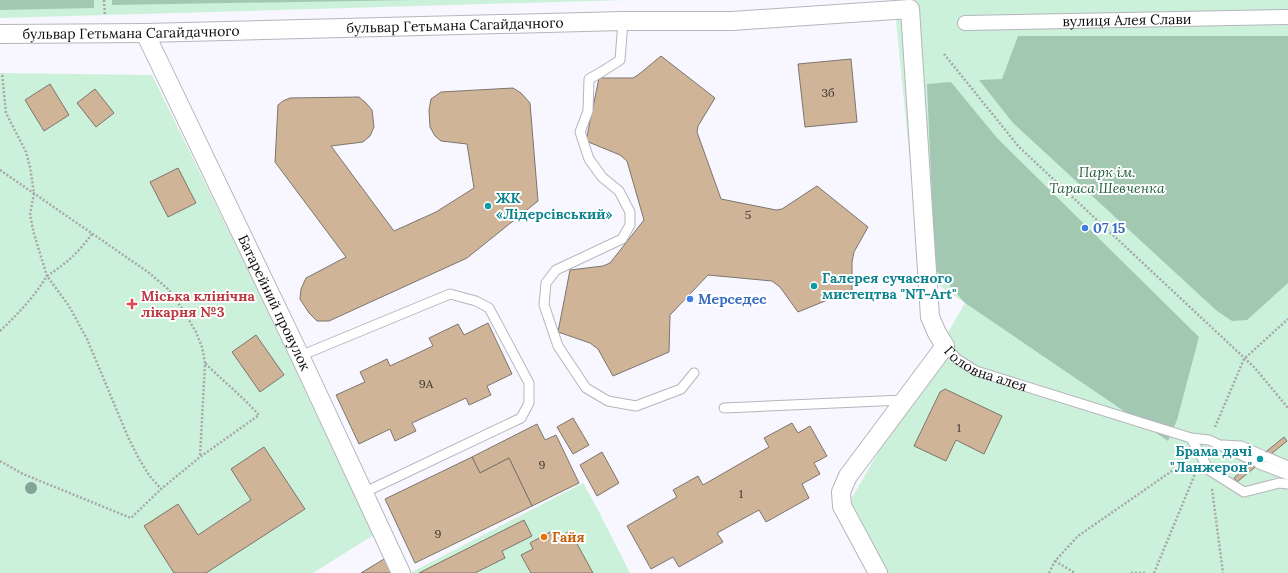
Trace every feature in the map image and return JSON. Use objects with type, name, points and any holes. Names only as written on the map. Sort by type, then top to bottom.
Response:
[{"type":"street","name":"бульвар Гетьмана Сагайдачного","points":[[0,34],[145,33],[623,21],[732,21],[910,9]]},
{"type":"street","name":"Головна алея","points":[[910,9],[930,317],[945,346]]},
{"type":"street","name":"вулиця Алея Слави","points":[[965,23],[1288,17]]},
{"type":"street","name":"Батарейний провулок","points":[[145,33],[300,356],[401,573]]},
{"type":"street","points":[[878,573],[842,506],[841,492],[848,476],[903,400],[945,346]]},
{"type":"lane","points":[[623,21],[620,60],[589,79],[588,111],[580,132],[588,159],[602,177],[619,191],[630,212],[630,225],[622,239],[556,270],[546,283],[544,305],[558,346],[586,388],[608,401],[636,406],[681,389],[694,372]]},
{"type":"lane","points":[[300,356],[450,294],[476,301],[489,308],[529,383],[529,404],[521,418],[363,493]]},
{"type":"lane","name":"Головна алея","points":[[945,346],[957,359],[976,371],[1191,438],[1209,440],[1260,459]]},
{"type":"lane","points":[[724,408],[903,400]]},
{"type":"lane","points":[[1191,438],[1209,470],[1244,492],[1279,483],[1288,484]]},
{"type":"lane","points":[[1260,459],[1288,466]]},
{"type":"lane","points":[[1260,459],[1288,475]]},
{"type":"path","points":[[944,54],[1019,147],[1255,368],[1288,408]]},
{"type":"path","points":[[2,73],[6,113],[26,152],[30,167],[34,194],[30,215],[34,234],[47,276],[69,306],[87,340],[135,452],[148,475],[161,489]]},
{"type":"path","points":[[0,170],[148,272],[168,290],[183,310],[196,332],[202,347],[205,363],[200,456]]},
{"type":"path","points":[[0,331],[21,311],[42,285],[47,276],[73,257],[92,234]]},
{"type":"path","points":[[1244,359],[1288,318]]},
{"type":"path","points":[[0,461],[23,474],[131,518],[161,489],[200,456],[259,415],[243,397],[205,363]]},
{"type":"path","points":[[1049,573],[1055,561],[1078,536],[1182,464],[1201,476]]},
{"type":"path","points":[[1212,485],[1223,573]]},
{"type":"path","points":[[1055,561],[1075,573]]},
{"type":"path","points":[[1131,573],[1146,573]]},
{"type":"green space","points":[[0,0],[627,0],[0,18]]},
{"type":"green space","points":[[0,0],[94,0],[94,8],[0,10]]},
{"type":"green space","points":[[112,0],[412,0],[112,5]]},
{"type":"green space","name":"Парк ім. Тараса Шевченка","points":[[894,0],[1288,0],[1288,573],[886,573],[850,501],[965,303],[921,273]]},
{"type":"green space","points":[[1018,36],[1288,36],[1288,283],[1247,320],[1232,321],[1217,311],[1013,123],[979,80],[1002,79]]},
{"type":"green space","name":"Міська клінічна лікарня №3","points":[[0,73],[152,75],[377,533],[313,573],[0,573]]},
{"type":"green space","points":[[951,82],[997,138],[1199,337],[1177,420],[1168,441],[965,303],[935,269],[927,84]]},
{"type":"green space","points":[[583,483],[630,573],[410,573]]},
{"type":"building","points":[[661,56],[715,98],[698,126],[697,132],[721,199],[776,210],[782,209],[817,186],[868,227],[854,252],[852,262],[852,290],[798,312],[780,287],[772,281],[708,275],[670,315],[669,352],[613,376],[598,349],[590,343],[558,332],[570,270],[603,266],[610,263],[644,220],[627,161],[620,155],[586,141],[599,78],[633,78]]},
{"type":"building","points":[[851,59],[857,122],[805,127],[798,64]]},
{"type":"building","points":[[50,84],[69,115],[44,131],[25,100]]},
{"type":"building","name":"ЖК «Лідерсівський»","points":[[513,88],[521,93],[530,103],[538,201],[467,258],[329,321],[317,321],[309,313],[300,299],[301,289],[306,278],[346,257],[275,162],[278,105],[290,98],[359,97],[366,103],[372,110],[374,127],[370,136],[363,142],[331,146],[394,231],[436,212],[474,188],[467,144],[441,141],[435,136],[430,127],[429,110],[431,99],[441,92]]},
{"type":"building","points":[[95,89],[114,113],[96,127],[77,103]]},
{"type":"building","points":[[178,168],[196,203],[168,217],[150,182]]},
{"type":"building","points":[[488,323],[512,374],[487,386],[491,395],[469,405],[466,398],[412,423],[416,431],[395,441],[390,429],[359,444],[336,395],[365,382],[360,372],[387,359],[390,366],[433,346],[429,338],[458,324],[464,335]]},
{"type":"building","points":[[256,335],[284,375],[260,392],[232,352]]},
{"type":"building","points":[[945,389],[1002,416],[984,454],[956,440],[946,461],[914,446],[940,392]]},
{"type":"building","points":[[573,418],[589,445],[573,454],[557,427]]},
{"type":"building","points":[[792,423],[798,433],[810,426],[827,456],[814,463],[820,474],[802,484],[809,498],[766,522],[759,510],[717,533],[723,542],[679,567],[673,557],[651,569],[627,526],[677,497],[673,490],[698,476],[703,485],[769,447],[764,438]]},
{"type":"building","points":[[537,424],[545,440],[556,435],[579,483],[532,506],[509,458],[480,473],[472,457]]},
{"type":"building","name":"Брама дачі \"Ланжерон\"","points":[[1284,437],[1287,441],[1237,482],[1234,478]]},
{"type":"building","points":[[264,447],[305,509],[206,573],[174,573],[144,526],[178,504],[198,535],[251,500],[231,469]]},
{"type":"building","points":[[602,452],[619,483],[597,496],[580,465]]},
{"type":"building","points":[[472,457],[480,473],[509,458],[532,506],[415,563],[385,499]]},
{"type":"building","points":[[524,520],[532,536],[502,551],[505,558],[475,573],[419,573]]},
{"type":"building","points":[[570,531],[593,573],[531,573],[521,555],[533,549],[530,543],[550,532],[554,539]]},
{"type":"building","points":[[384,559],[392,573],[361,573]]},
{"type":"place","name":"ЖК «Лідерсівський»","points":[[488,206]]},
{"type":"place","name":"07 15","points":[[1085,228]]},
{"type":"place","name":"Галерея сучасного мистецтва \"NT-Art\"","points":[[814,286]]},
{"type":"place","name":"Мерседес","points":[[690,299]]},
{"type":"place","name":"Міська клінічна лікарня №3","points":[[132,304]]},
{"type":"place","name":"Брама дачі \"Ланжерон\"","points":[[1260,459]]},
{"type":"place","name":"Гайя","points":[[544,537]]}]
